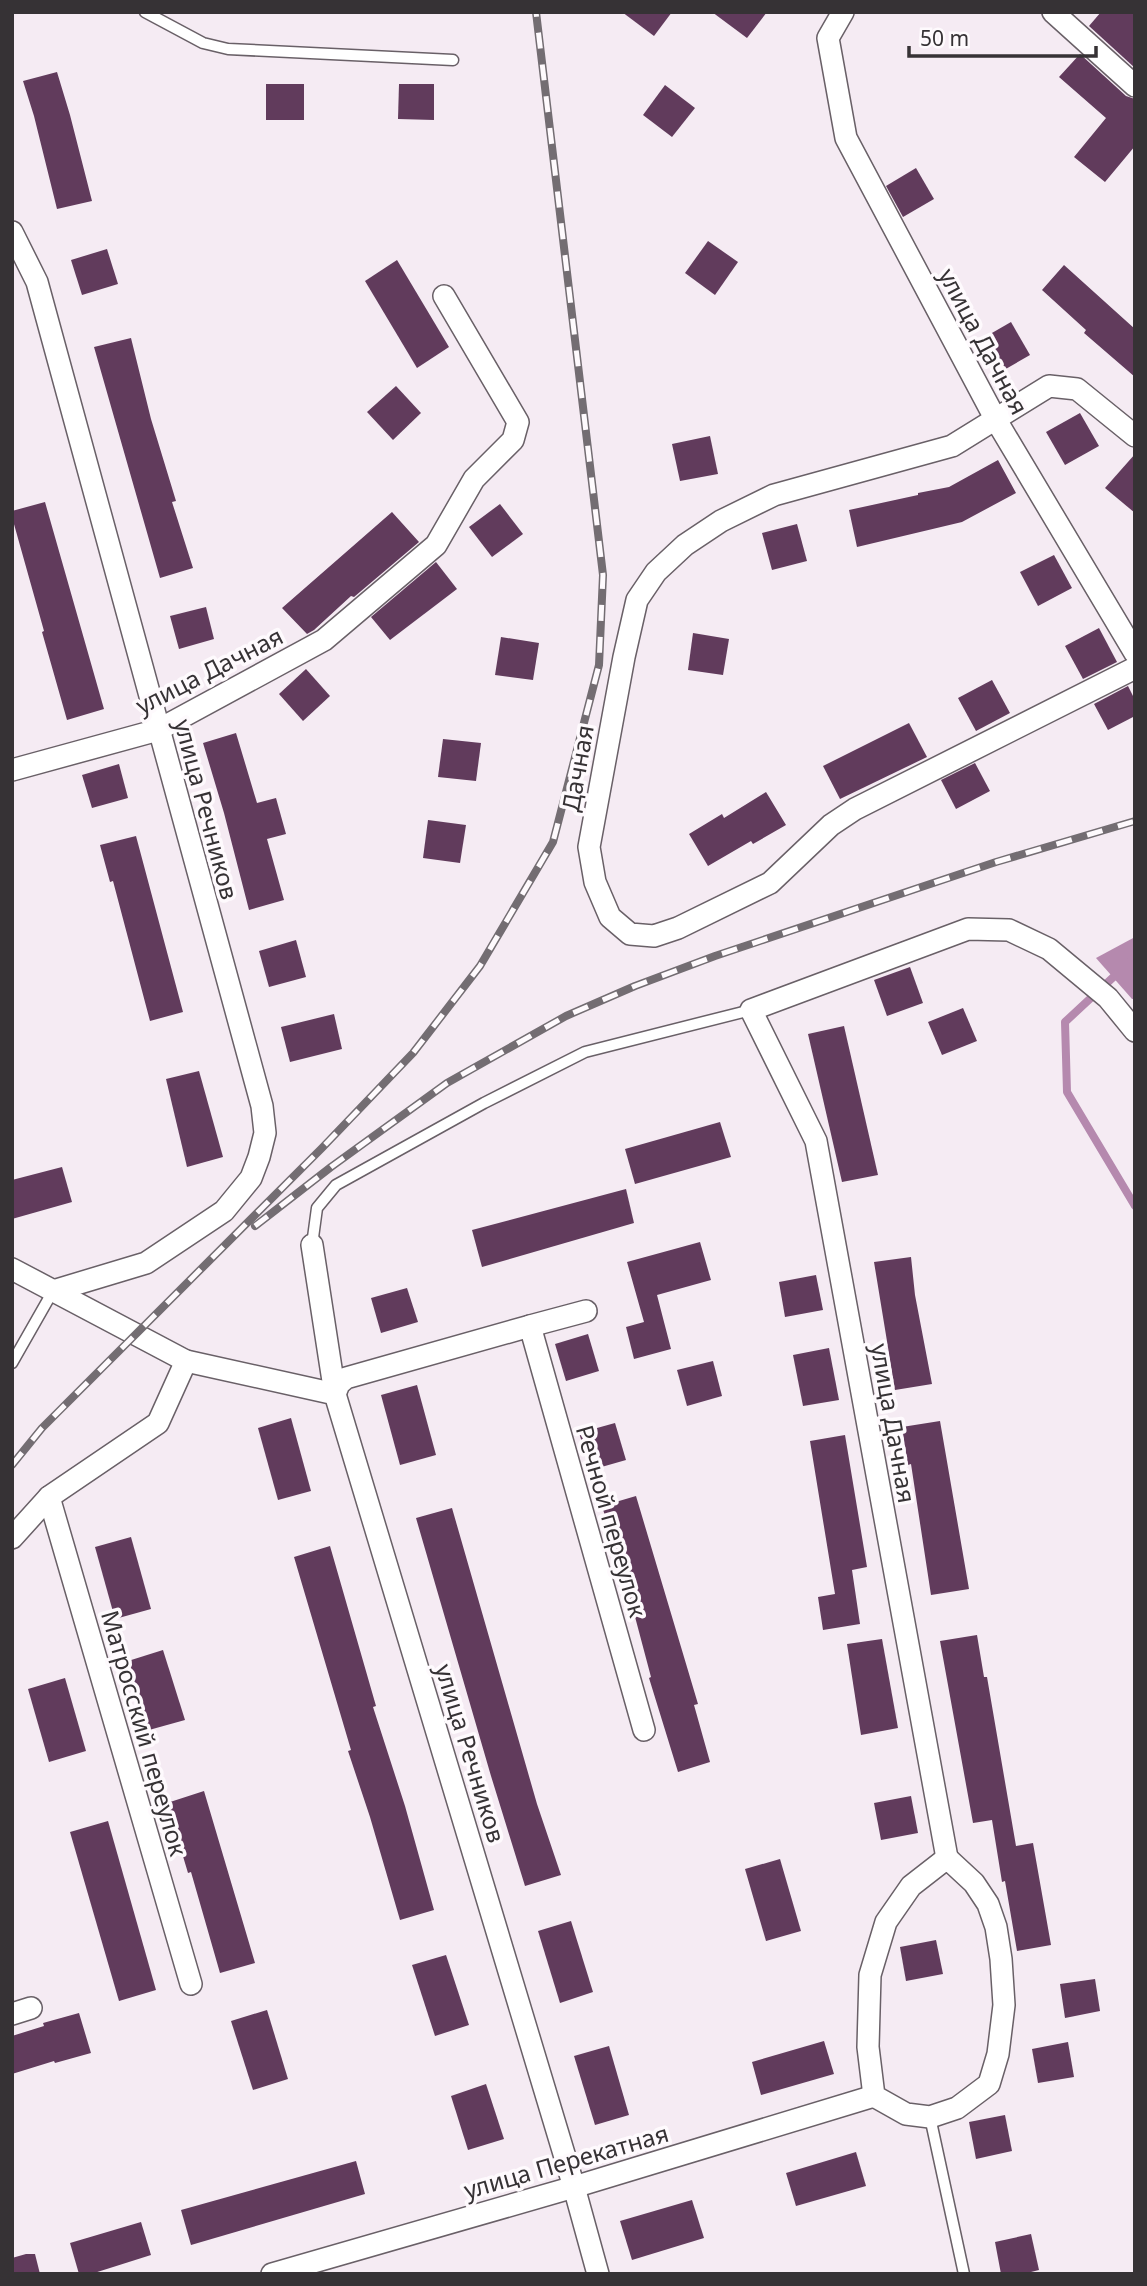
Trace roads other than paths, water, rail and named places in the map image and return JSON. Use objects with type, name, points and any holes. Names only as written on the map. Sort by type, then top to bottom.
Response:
[{"type":"street","name":"улица Дачная","points":[[843,12],[828,38],[846,138],[996,420],[1135,653]]},
{"type":"street","points":[[1053,12],[1135,86]]},
{"type":"street","name":"улица Речников","points":[[12,232],[37,282],[262,1106],[265,1133],[251,1178],[224,1211],[146,1263],[53,1292]]},
{"type":"street","name":"улица Дачная","points":[[12,770],[158,730],[324,640],[436,545],[474,479],[513,440],[518,422],[444,296]]},
{"type":"street","name":"Дачная","points":[[1135,436],[1077,388],[1049,387],[952,446],[774,495],[721,520],[685,545],[656,572],[638,600],[624,657],[589,848],[595,881],[610,917],[629,934],[654,936],[677,928],[770,883],[831,825],[855,809],[1135,667]]},
{"type":"street","points":[[751,1010],[968,929],[1009,930],[1049,949],[1108,998],[1135,1031]]},
{"type":"street","name":"улица Дачная","points":[[751,1010],[816,1141],[947,1858]]},
{"type":"street","name":"улица Речников","points":[[312,1245],[335,1394],[598,2274]]},
{"type":"street","points":[[12,1269],[186,1361],[335,1394],[339,1384],[346,1378],[586,1311]]},
{"type":"street","name":"Речной переулок","points":[[530,1326],[644,1730]]},
{"type":"street","points":[[12,1538],[49,1497],[158,1423],[186,1361]]},
{"type":"street","name":"Матросский переулок","points":[[49,1497],[191,1984]]},
{"type":"street","points":[[947,1858],[974,1883],[988,1904],[996,1927],[1004,2005],[998,2054],[989,2084],[957,2108],[930,2117],[906,2114],[874,2096],[868,2048],[870,1975],[886,1922],[911,1886],[947,1858]]},
{"type":"street","name":"улица Перекатная","points":[[272,2274],[574,2187],[874,2096]]},
{"type":"lane","points":[[145,12],[203,43],[228,49],[453,60]]},
{"type":"lane","points":[[312,1245],[317,1209],[336,1185],[484,1103],[585,1052],[751,1010]]},
{"type":"lane","points":[[12,1363],[53,1292]]},
{"type":"lane","points":[[930,2117],[964,2274]]},
{"type":"waterway","points":[[1135,957],[1065,1022],[1067,1092],[1135,1206]]},
{"type":"railway","points":[[12,1465],[42,1428],[322,1148],[413,1053],[480,966],[553,842],[599,665],[603,575],[536,12]]},
{"type":"railway","points":[[255,1226],[447,1083],[566,1016],[715,956],[996,862],[1135,821]]}]
